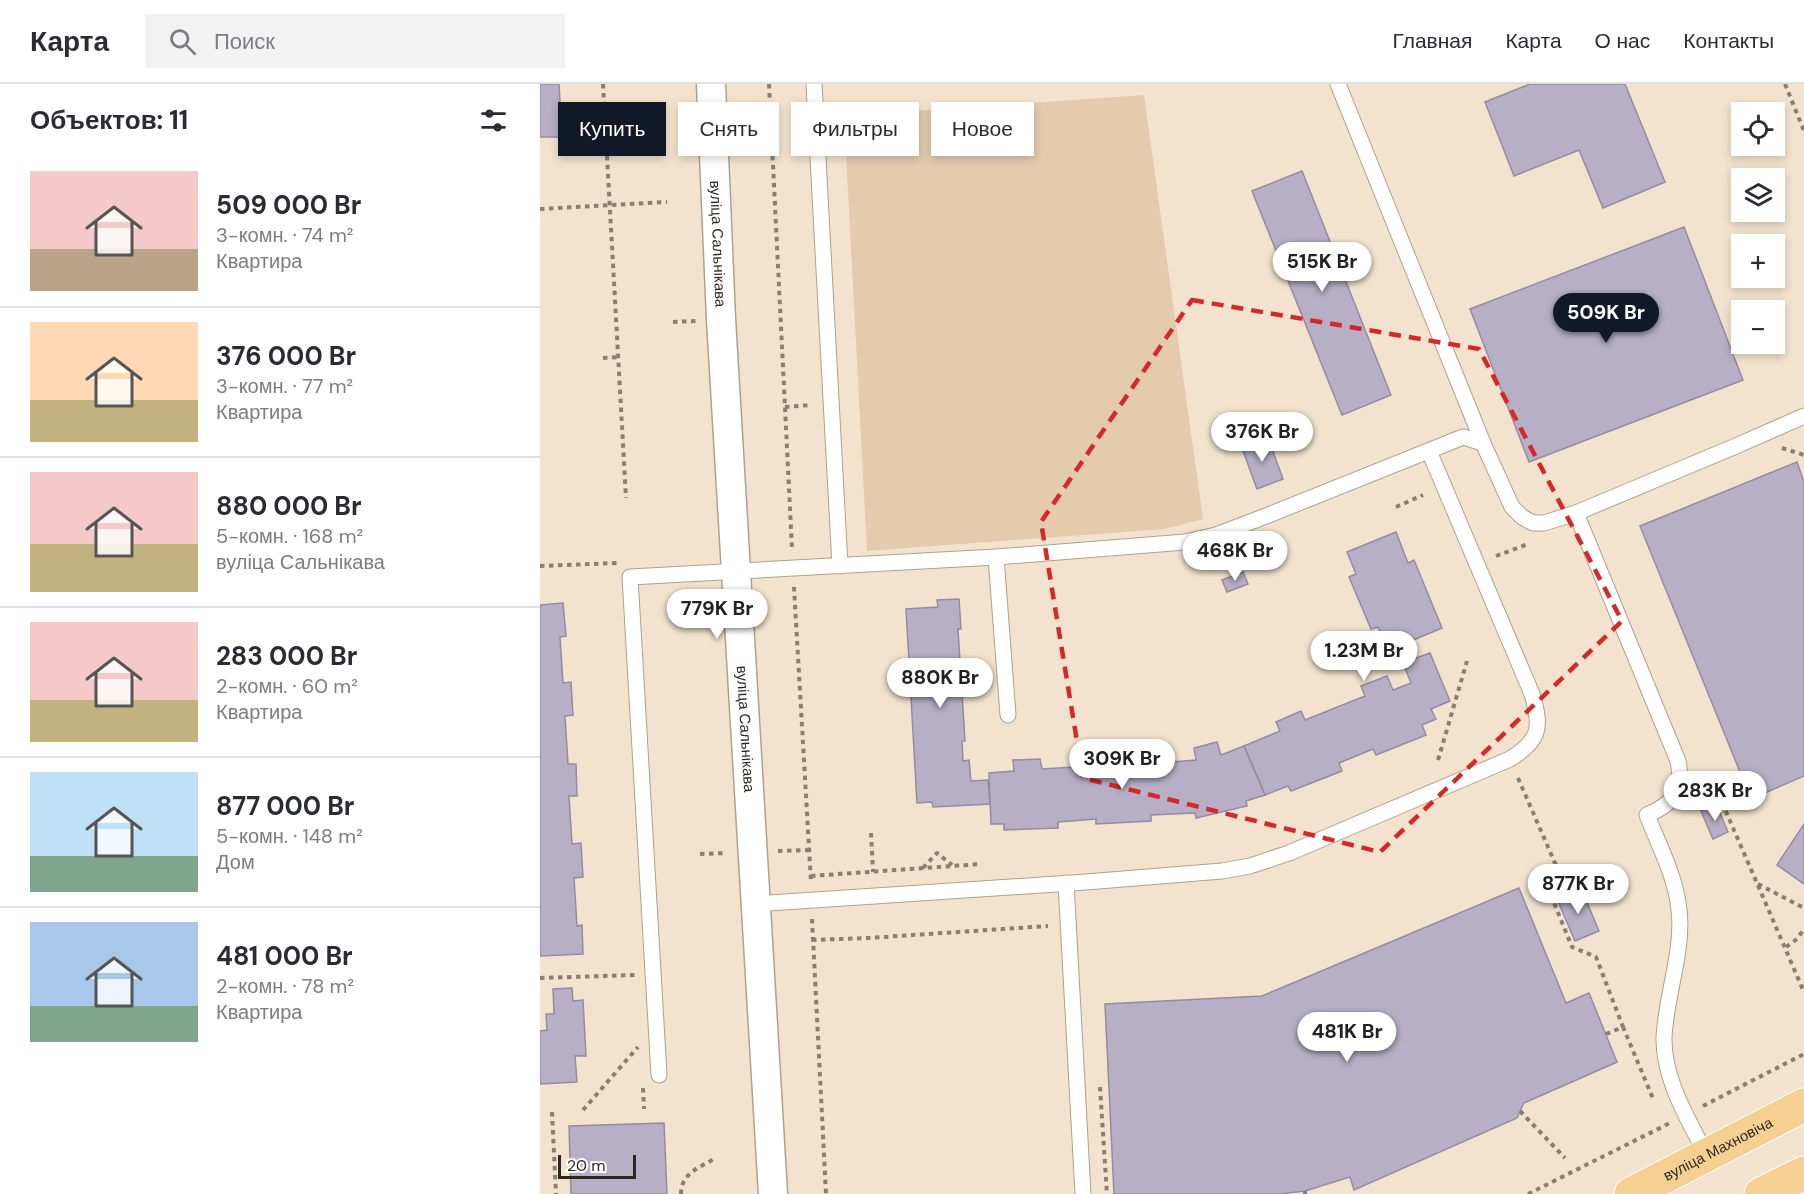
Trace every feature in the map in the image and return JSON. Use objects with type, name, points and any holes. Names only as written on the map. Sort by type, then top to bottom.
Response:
[{"type":"main road","name":"вуліца Махновіча","points":[[1631,1194],[1804,1105]]},
{"type":"main road","points":[[1761,1194],[1804,1173]]},
{"type":"street","name":"вуліца Сальнікава","points":[[711,84],[722,319],[772,1194]]},
{"type":"lane","points":[[814,84],[840,566]]},
{"type":"lane","points":[[1338,84],[1484,443],[1512,507],[1522,517],[1533,523],[1544,523],[1576,513],[1804,416]]},
{"type":"lane","points":[[659,1075],[630,577],[737,573],[1164,545],[1202,539],[1266,516],[1463,437],[1484,443]]},
{"type":"lane","points":[[756,904],[1222,871],[1269,861],[1510,759],[1527,748],[1535,736],[1538,722],[1536,707],[1429,451]]},
{"type":"lane","points":[[1576,513],[1678,761],[1679,785],[1675,796],[1667,804],[1647,815],[1673,879],[1679,910],[1679,942],[1665,1030],[1665,1056],[1679,1101],[1707,1156]]},
{"type":"lane","points":[[996,557],[1008,715]]},
{"type":"lane","points":[[1066,883],[1083,1194]]},
{"type":"path","points":[[603,84],[626,498]]},
{"type":"path","points":[[769,84],[826,1194]]},
{"type":"path","points":[[1785,84],[1804,131]]},
{"type":"path","points":[[540,208],[667,202]]},
{"type":"path","points":[[603,358],[619,357]]},
{"type":"path","points":[[1396,507],[1423,495]]},
{"type":"path","points":[[540,566],[622,562]]},
{"type":"path","points":[[1437,760],[1467,661]]},
{"type":"path","points":[[1510,759],[1558,870],[1552,898],[1572,947],[1596,957],[1654,1101]]},
{"type":"path","points":[[1680,773],[1702,778],[1716,791],[1786,946],[1804,992]]},
{"type":"path","points":[[871,833],[873,872]]},
{"type":"path","points":[[922,868],[937,852],[952,865]]},
{"type":"path","points":[[811,876],[981,864]]},
{"type":"path","points":[[1757,884],[1804,908]]},
{"type":"path","points":[[812,940],[1069,925]]},
{"type":"path","points":[[1786,946],[1797,939],[1804,929]]},
{"type":"path","points":[[540,978],[637,975]]},
{"type":"path","points":[[1606,1034],[1623,1027]]},
{"type":"path","points":[[583,1110],[640,1044]]},
{"type":"path","points":[[1520,1111],[1565,1158]]},
{"type":"path","points":[[552,1112],[556,1194]]},
{"type":"path","points":[[681,1194],[681,1185],[686,1176],[716,1158]]},
{"type":"highlighted area","points":[[1192,300],[1479,349],[1622,621],[1380,852],[1083,778],[1041,522]]},
{"type":"shaded area","points":[[1144,95],[1203,519],[1165,529],[867,551],[846,156],[919,156],[919,111],[931,110],[931,156],[1034,156],[1034,103]]},
{"type":"building","points":[[540,84],[559,84],[558,137],[540,137]]},
{"type":"building","points":[[1530,84],[1625,84],[1665,182],[1603,208],[1579,150],[1514,176],[1485,102]]},
{"type":"building","points":[[1302,171],[1391,395],[1342,415],[1252,191]]},
{"type":"building","points":[[1684,227],[1731,354],[1743,380],[1529,462],[1470,309]]},
{"type":"building","points":[[1268,438],[1283,479],[1257,489],[1242,448]]},
{"type":"building","points":[[1797,462],[1804,482],[1804,776],[1751,799],[1640,526]]},
{"type":"building","points":[[1396,532],[1408,563],[1414,560],[1442,628],[1406,643],[1413,659],[1430,653],[1450,701],[1431,709],[1436,719],[1422,725],[1426,735],[1376,755],[1373,749],[1339,763],[1342,771],[1291,791],[1288,786],[1265,795],[1244,746],[1280,731],[1276,722],[1301,711],[1305,720],[1365,696],[1361,686],[1387,676],[1393,690],[1411,683],[1396,646],[1388,649],[1378,627],[1371,629],[1349,577],[1356,574],[1347,552]]},
{"type":"building","points":[[1243,572],[1248,584],[1227,592],[1222,580]]},
{"type":"building","points":[[959,599],[961,629],[958,629],[965,741],[962,741],[963,761],[969,760],[971,781],[988,780],[990,804],[933,807],[932,802],[917,803],[906,609],[938,607],[937,600]]},
{"type":"building","points":[[563,603],[566,636],[560,637],[563,683],[571,682],[573,715],[565,716],[568,764],[576,764],[577,796],[569,796],[572,844],[581,843],[583,877],[574,878],[577,926],[582,925],[583,954],[540,956],[540,605]]},
{"type":"building","points":[[1217,742],[1221,755],[1244,746],[1265,795],[1246,801],[1247,806],[1196,818],[1195,813],[1151,815],[1151,821],[1096,824],[1096,819],[1058,822],[1058,828],[1004,830],[1004,824],[991,824],[989,773],[1014,771],[1013,760],[1040,759],[1042,769],[1108,765],[1107,756],[1121,755],[1131,755],[1133,765],[1196,760],[1194,748]]},
{"type":"building","points":[[1716,804],[1728,832],[1713,839],[1701,811]]},
{"type":"building","points":[[1804,824],[1804,884],[1777,865]]},
{"type":"building","points":[[1519,888],[1566,1003],[1589,993],[1617,1062],[1524,1103],[1517,1118],[1354,1190],[1350,1177],[1305,1191],[1280,1194],[1114,1194],[1105,1004],[1262,996]]},
{"type":"building","points":[[1581,888],[1599,931],[1575,941],[1557,899]]},
{"type":"building","points":[[572,988],[573,1001],[583,1000],[586,1056],[575,1056],[577,1082],[540,1084],[540,1031],[547,1030],[546,1014],[554,1014],[553,989]]},
{"type":"building","points":[[664,1123],[667,1194],[571,1194],[569,1126]]}]
